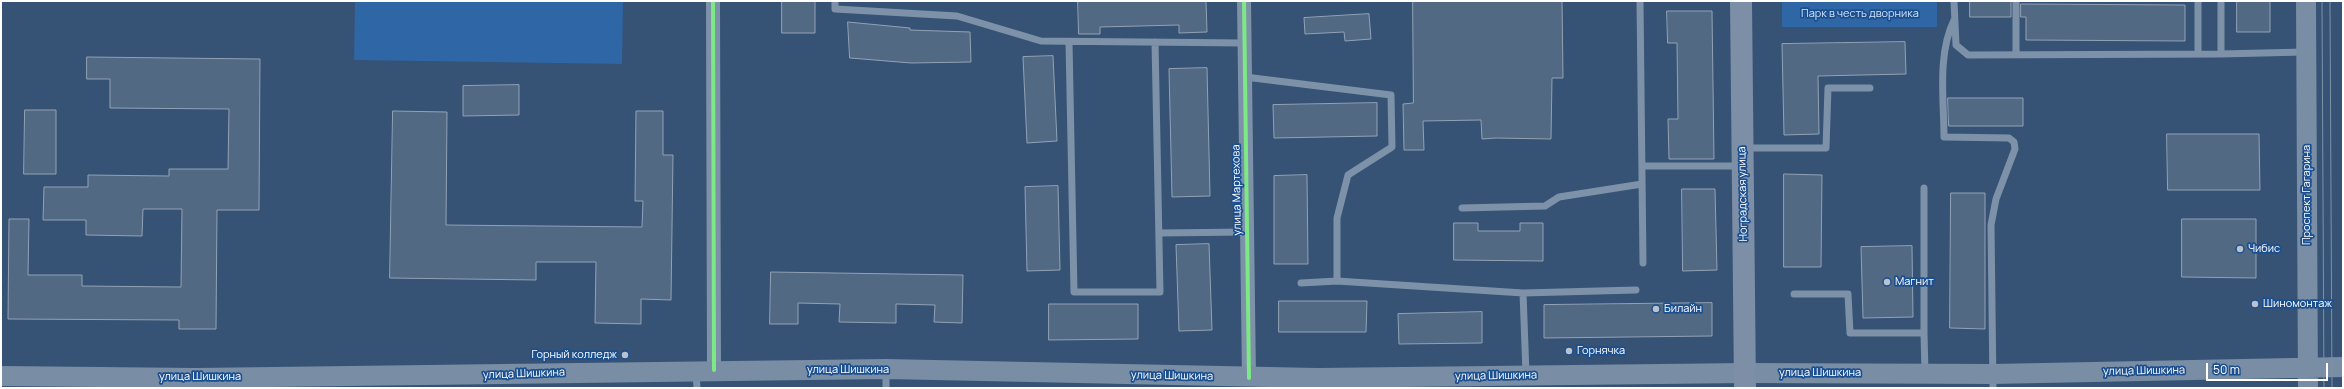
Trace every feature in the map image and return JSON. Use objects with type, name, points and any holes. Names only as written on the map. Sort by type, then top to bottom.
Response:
[{"type":"main road","name":"Ноградская улица","points":[[1741,1],[1745,381]]},
{"type":"main road","name":"Проспект Гагарина","points":[[2306,1],[2308,388]]},
{"type":"main road","name":"улица Шишкина","points":[[1,376],[196,383],[374,379],[702,376],[886,379],[1249,378],[1317,383],[1537,378],[1745,381],[1925,374],[1993,381],[2308,367],[2343,367]]},
{"type":"street","points":[[702,376],[713,1]]},
{"type":"street","name":"улица Мартехова","points":[[1244,1],[1249,378]]},
{"type":"lane","points":[[835,1],[835,9],[957,16],[1041,41],[1244,43]]},
{"type":"lane","points":[[1640,1],[1643,263]]},
{"type":"lane","points":[[1954,1],[1956,45],[1968,54],[2221,54],[2306,52]]},
{"type":"lane","points":[[2016,1],[2016,54]]},
{"type":"lane","points":[[2198,1],[2198,54]]},
{"type":"lane","points":[[2221,1],[2221,54]]},
{"type":"lane","points":[[1954,20],[1950,30],[1945,53],[1944,137],[2009,138],[2014,142],[2015,149],[1992,215],[1993,381]]},
{"type":"lane","points":[[1069,42],[1074,292],[1160,292],[1155,42]]},
{"type":"lane","points":[[1245,77],[1391,94],[1392,147],[1348,175],[1337,218],[1337,281]]},
{"type":"lane","points":[[1642,166],[1826,148],[1828,88],[1870,88]]},
{"type":"lane","points":[[1462,208],[1545,206],[1558,197],[1642,184]]},
{"type":"lane","points":[[1924,188],[1925,374]]},
{"type":"lane","points":[[1159,233],[1247,232]]},
{"type":"lane","points":[[1301,283],[1337,281],[1524,293],[1636,290]]},
{"type":"lane","points":[[1524,293],[1537,378]]},
{"type":"lane","points":[[1794,294],[1848,294],[1850,333],[1924,333]]},
{"type":"green space","points":[[355,1],[623,1],[622,64],[354,60]]},
{"type":"green space","name":"Парк в честь дворника","points":[[1782,1],[1937,1],[1937,27],[1782,27]]},
{"type":"building","points":[[782,1],[815,1],[815,33],[782,33]]},
{"type":"building","points":[[1078,1],[1206,1],[1207,32],[1179,33],[1179,25],[1100,27],[1100,34],[1079,34]]},
{"type":"building","points":[[1413,1],[1562,1],[1563,78],[1552,78],[1551,139],[1482,139],[1481,120],[1423,121],[1424,150],[1404,150],[1403,104],[1413,103]]},
{"type":"building","points":[[1970,1],[2011,1],[2011,17],[1970,17]]},
{"type":"building","points":[[2237,1],[2270,1],[2270,32],[2237,32]]},
{"type":"building","points":[[2021,4],[2185,5],[2185,41],[2026,40],[2026,17],[2021,17]]},
{"type":"building","points":[[1667,11],[1712,11],[1714,159],[1669,159],[1668,119],[1678,119],[1677,43],[1668,43]]},
{"type":"building","points":[[1369,14],[1371,39],[1345,41],[1344,32],[1305,34],[1304,18]]},
{"type":"building","points":[[848,22],[910,28],[910,30],[970,32],[971,62],[911,63],[850,58]]},
{"type":"building","points":[[1905,42],[1906,74],[1818,76],[1819,134],[1784,135],[1782,44]]},
{"type":"building","points":[[1053,56],[1057,141],[1027,143],[1023,57]]},
{"type":"building","points":[[87,57],[260,59],[259,210],[217,210],[216,329],[179,329],[179,320],[8,319],[9,219],[29,219],[28,275],[82,275],[82,286],[181,287],[182,209],[143,209],[142,236],[86,235],[86,220],[43,220],[44,187],[88,187],[88,175],[169,176],[169,169],[228,169],[229,109],[110,108],[110,79],[87,79]]},
{"type":"building","points":[[1207,68],[1210,196],[1172,197],[1169,69]]},
{"type":"building","points":[[519,85],[519,115],[463,116],[463,86]]},
{"type":"building","points":[[1948,98],[2023,98],[2023,126],[1949,126]]},
{"type":"building","points":[[1377,103],[1377,136],[1274,138],[1273,105]]},
{"type":"building","points":[[25,110],[56,110],[56,174],[24,174]]},
{"type":"building","points":[[393,111],[447,112],[446,225],[642,227],[643,201],[635,201],[636,111],[663,111],[663,155],[673,155],[671,300],[641,299],[641,324],[595,323],[596,262],[536,262],[536,280],[390,278]]},
{"type":"building","points":[[2167,134],[2259,134],[2260,190],[2168,190]]},
{"type":"building","points":[[1784,174],[1822,175],[1821,267],[1784,267]]},
{"type":"building","points":[[1307,175],[1308,264],[1274,264],[1274,176]]},
{"type":"building","points":[[1058,186],[1060,270],[1027,271],[1025,187]]},
{"type":"building","points":[[1682,189],[1715,189],[1717,270],[1683,271]]},
{"type":"building","points":[[1951,193],[1985,193],[1985,329],[1950,328]]},
{"type":"building","points":[[2182,219],[2256,219],[2256,278],[2182,277]]},
{"type":"building","points":[[1454,223],[1478,223],[1478,231],[1520,231],[1520,223],[1543,223],[1543,261],[1454,260]]},
{"type":"building","points":[[1209,244],[1212,330],[1179,331],[1176,245]]},
{"type":"building","name":"Магнит","points":[[1912,246],[1913,317],[1863,318],[1861,247]]},
{"type":"building","points":[[771,272],[963,275],[962,323],[934,322],[935,305],[896,304],[896,323],[839,322],[840,304],[798,303],[798,324],[770,324]]},
{"type":"building","points":[[1279,301],[1367,301],[1366,332],[1279,332]]},
{"type":"building","points":[[1712,303],[1712,336],[1544,338],[1544,305]]},
{"type":"building","points":[[1049,304],[1138,304],[1138,339],[1049,340]]},
{"type":"building","points":[[1482,312],[1482,343],[1399,344],[1398,314]]},
{"type":"tram line","points":[[2322,1],[2324,388]]},
{"type":"tram line","points":[[2330,1],[2332,388]]},
{"type":"cycle path","points":[[713,1],[714,370]]},
{"type":"cycle path","points":[[1244,1],[1249,378]]},
{"type":"place","name":"Чибис","points":[[2240,249]]},
{"type":"place","name":"Магнит","points":[[1887,282]]},
{"type":"place","name":"Шиномонтаж","points":[[2255,304]]},
{"type":"place","name":"Билайн","points":[[1656,309]]},
{"type":"place","name":"Горнячка","points":[[1569,351]]},
{"type":"place","name":"Горный колледж","points":[[625,355]]}]
